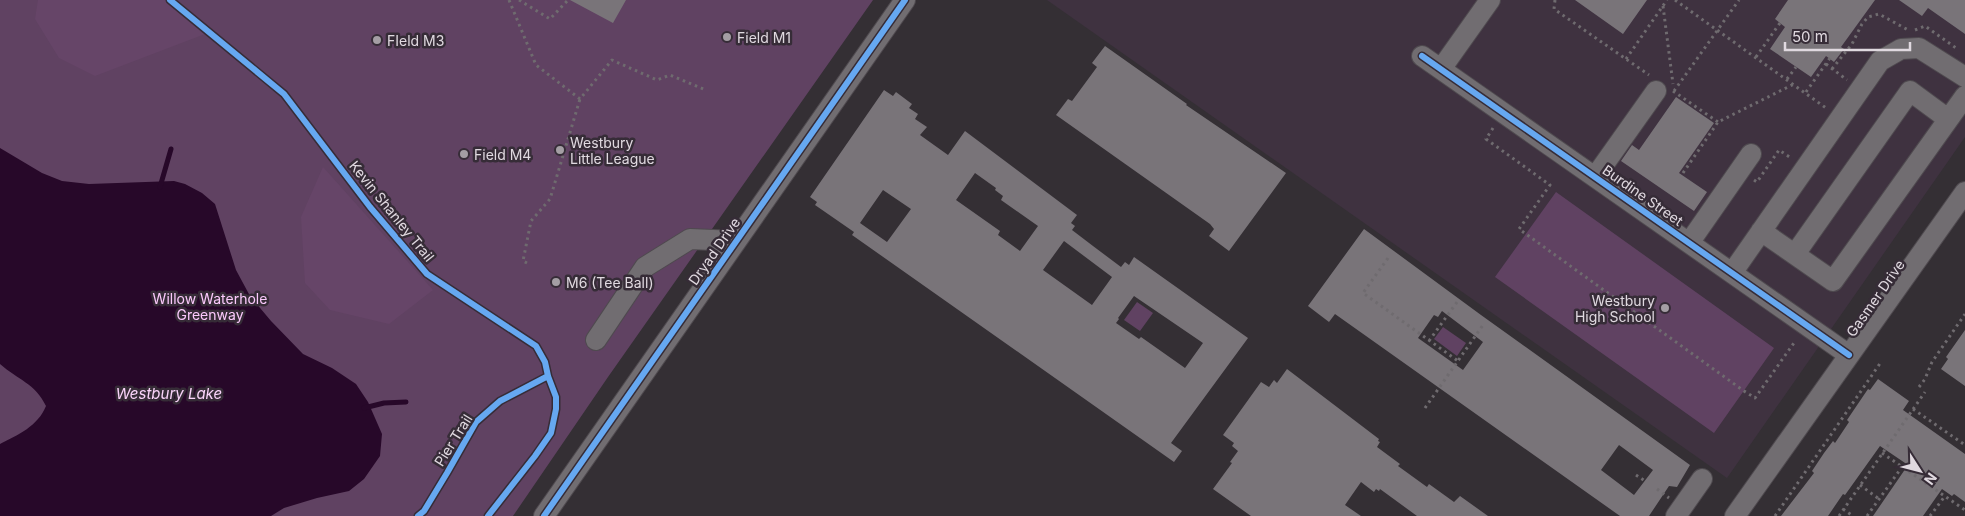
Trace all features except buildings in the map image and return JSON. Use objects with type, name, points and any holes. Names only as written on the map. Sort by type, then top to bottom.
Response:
[{"type":"street","name":"Dryad Drive","points":[[544,516],[905,0]]},
{"type":"street","points":[[1441,69],[1490,0]]},
{"type":"street","points":[[1732,273],[1880,61],[1901,49],[1919,48],[1965,77]]},
{"type":"street","name":"Burdine Street","points":[[1422,56],[1849,355]]},
{"type":"street","points":[[1595,177],[1661,86]]},
{"type":"street","points":[[1795,254],[1910,91],[1948,119]]},
{"type":"street","points":[[1761,231],[1833,281],[1965,96]]},
{"type":"street","points":[[1689,243],[1752,154]]},
{"type":"street","name":"Gasmer Drive","points":[[1735,516],[1965,192]]},
{"type":"street","points":[[596,340],[645,266],[690,239],[736,241]]},
{"type":"street","points":[[1676,516],[1702,479]]},
{"type":"path","points":[[509,0],[536,65],[580,99]]},
{"type":"path","points":[[519,0],[550,19],[568,0]]},
{"type":"path","points":[[1555,0],[1554,9],[1661,86],[1718,122]]},
{"type":"path","points":[[1626,59],[1667,0]]},
{"type":"path","points":[[1676,0],[1828,109]]},
{"type":"path","points":[[1661,86],[1717,30],[1739,0]]},
{"type":"path","points":[[1661,86],[1663,6]]},
{"type":"path","points":[[1756,57],[1780,23]]},
{"type":"path","points":[[1806,92],[1830,58]]},
{"type":"path","points":[[527,263],[524,261],[531,221],[550,199],[580,99],[612,60],[657,80],[670,75],[706,90]]},
{"type":"path","points":[[1826,64],[1848,80]]},
{"type":"path","points":[[1787,79],[1796,67]]},
{"type":"path","points":[[1683,173],[1718,122],[1794,84]]},
{"type":"path","points":[[1493,128],[1486,139],[1550,185],[1519,230],[1755,398],[1807,325]]},
{"type":"path","points":[[1388,258],[1363,293],[1458,361]]},
{"type":"path","points":[[1430,340],[1457,302]]},
{"type":"path","points":[[1919,388],[1932,362],[1965,314]]},
{"type":"path","points":[[1425,408],[1484,325]]},
{"type":"path","points":[[1775,516],[1881,362]]},
{"type":"path","points":[[1839,516],[1925,392]]},
{"type":"path","points":[[1913,409],[1965,445]]},
{"type":"path","points":[[1882,453],[1965,510]]},
{"type":"path","points":[[1867,516],[1902,467]]},
{"type":"path","points":[[1636,475],[1645,481]]},
{"type":"path","points":[[1860,485],[1879,499]]},
{"type":"path","points":[[1930,516],[1945,496]]},
{"type":"path","points":[[1843,509],[1853,516]]},
{"type":"shaded area","points":[[38,0],[166,0],[205,34],[95,76],[59,58],[35,19]]},
{"type":"shaded area","name":"Westbury High School","points":[[1047,0],[1965,0],[1965,137],[1727,478]]},
{"type":"shaded area","points":[[323,167],[433,290],[389,324],[330,310],[305,283],[301,217]]},
{"type":"green space","name":"Willow Waterhole Greenway","points":[[0,0],[873,0],[608,377],[513,516],[0,516]]},
{"type":"green space","points":[[1556,192],[1774,348],[1714,433],[1495,277]]},
{"type":"green space","points":[[1137,302],[1153,313],[1140,331],[1124,320]]},
{"type":"green space","points":[[1443,327],[1466,343],[1457,356],[1434,339]]},
{"type":"water","name":"Westbury Lake","points":[[0,148],[42,173],[62,181],[89,184],[174,181],[185,184],[202,193],[215,204],[236,270],[250,296],[303,354],[332,368],[356,384],[368,402],[382,434],[380,456],[364,479],[349,491],[284,508],[271,516],[0,516],[0,444],[33,424],[46,406],[37,392],[0,364]]},
{"type":"waterway","points":[[160,187],[171,149]]},
{"type":"waterway","points":[[364,408],[384,403],[406,402]]},
{"type":"cycle path","name":"Kevin Shanley Trail","points":[[170,0],[284,94],[370,207],[427,274],[536,346],[545,362],[556,397],[556,409],[551,433],[488,516]]},
{"type":"cycle path","points":[[544,516],[905,0]]},
{"type":"cycle path","points":[[1422,56],[1849,355]]},
{"type":"cycle path","name":"Pier Trail","points":[[418,516],[424,511],[476,422],[500,401],[548,376]]},
{"type":"place","name":"Field M1","points":[[727,37]]},
{"type":"place","name":"FIeld M3","points":[[377,40]]},
{"type":"place","name":"Westbury Little League","points":[[560,150]]},
{"type":"place","name":"Field M4","points":[[464,154]]},
{"type":"place","name":"M6 (Tee Ball)","points":[[556,282]]},
{"type":"place","name":"Westbury High School","points":[[1665,308]]}]
